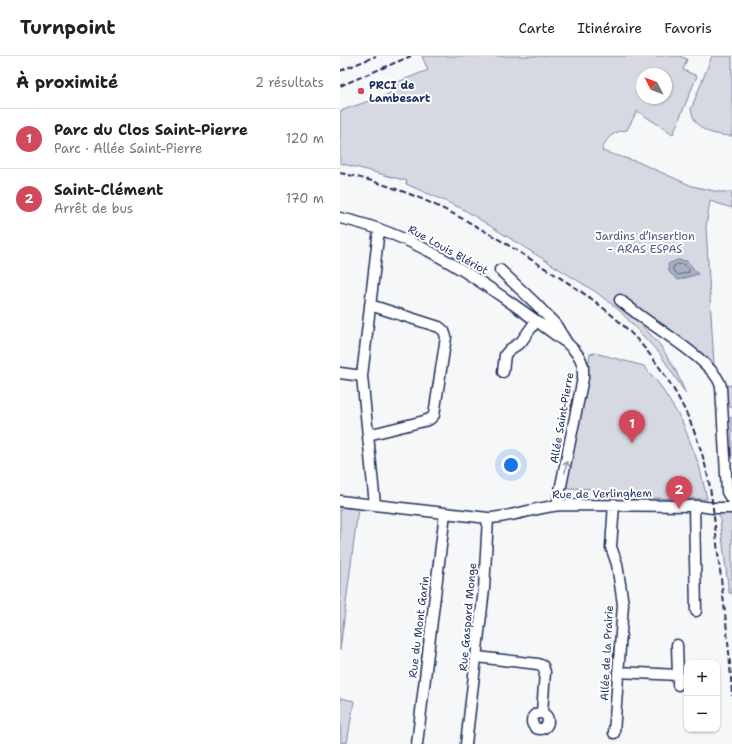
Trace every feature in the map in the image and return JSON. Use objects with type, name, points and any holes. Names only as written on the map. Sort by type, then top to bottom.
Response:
[{"type":"street","name":"Rue Louis Blériot","points":[[340,218],[379,229],[419,247],[470,275],[567,343]]},
{"type":"street","points":[[375,505],[362,376],[379,229]]},
{"type":"street","name":"Allée Saint-Pierre","points":[[500,270],[551,319],[567,343],[580,358],[584,372],[577,413],[557,505]]},
{"type":"street","points":[[620,300],[689,351],[708,368],[719,382],[721,387],[730,498]]},
{"type":"street","points":[[368,434],[424,422],[434,415],[446,337],[444,331],[439,327],[370,305]]},
{"type":"street","points":[[503,372],[506,355],[509,350],[521,342],[536,321]]},
{"type":"street","points":[[340,373],[362,376]]},
{"type":"street","name":"Rue de Verlinghem","points":[[696,506],[720,503],[726,496],[730,498]]},
{"type":"street","name":"Rue de Verlinghem","points":[[340,501],[488,518],[511,516],[557,505],[614,504],[732,508]]},
{"type":"street","name":"Allée de la Prairie","points":[[614,504],[611,547],[617,564],[622,604],[614,733]]},
{"type":"street","points":[[696,506],[696,611]]},
{"type":"street","name":"Rue du Mont Garin","points":[[417,744],[445,513]]},
{"type":"street","name":"Rue Gaspard Monge","points":[[466,744],[484,589],[488,518]]},
{"type":"street","points":[[618,672],[678,680],[677,645]]},
{"type":"street","points":[[477,657],[538,664],[543,666],[545,672],[542,713]]},
{"type":"street","name":"Rue Gaspard Monge","points":[[470,719],[470,744]]},
{"type":"green space","name":"Jardins d’insertion - ARAS ESPAS","points":[[422,56],[679,56],[687,59],[683,70],[697,76],[673,134],[637,111],[627,130],[618,132],[611,136],[605,142],[602,151],[638,162],[692,186],[719,192],[732,192],[732,208],[710,201],[706,227],[714,365],[668,328],[638,310],[637,320],[660,345],[676,371],[686,394],[660,354],[619,310],[596,292],[463,209],[406,184],[407,181],[340,163],[340,111],[389,94],[398,82],[428,70]]},
{"type":"green space","points":[[712,56],[732,56],[732,136],[711,133],[700,127],[693,116],[691,109]]},
{"type":"green space","points":[[595,353],[644,366],[659,384],[682,421],[699,465],[707,499],[594,497],[595,489],[566,488],[590,354]]},
{"type":"green space","points":[[724,384],[732,386],[732,408],[724,403]]},
{"type":"green space","points":[[732,417],[732,456],[728,456],[726,420]]},
{"type":"green space","points":[[340,507],[358,509],[340,650]]},
{"type":"green space","points":[[719,512],[732,512],[732,593],[729,593]]},
{"type":"green space","points":[[340,698],[354,701],[347,743],[342,742],[341,744]]},
{"type":"water","points":[[677,260],[687,261],[698,274],[678,280],[669,272],[668,264]]},
{"type":"railway","points":[[340,71],[376,56]]},
{"type":"railway","points":[[340,86],[411,56]]},
{"type":"railway","points":[[340,173],[366,179],[414,196],[460,217],[504,243],[592,299],[616,318],[655,361],[678,397],[688,416],[703,456],[708,477],[725,617],[732,696]]},
{"type":"place","name":"PRCI de Lambesart","points":[[361,91]]},
{"type":"place","name":"Parc du Clos Saint-Pierre","points":[[632,443]]},
{"type":"place","name":"Saint-Clément","points":[[679,509]]}]
